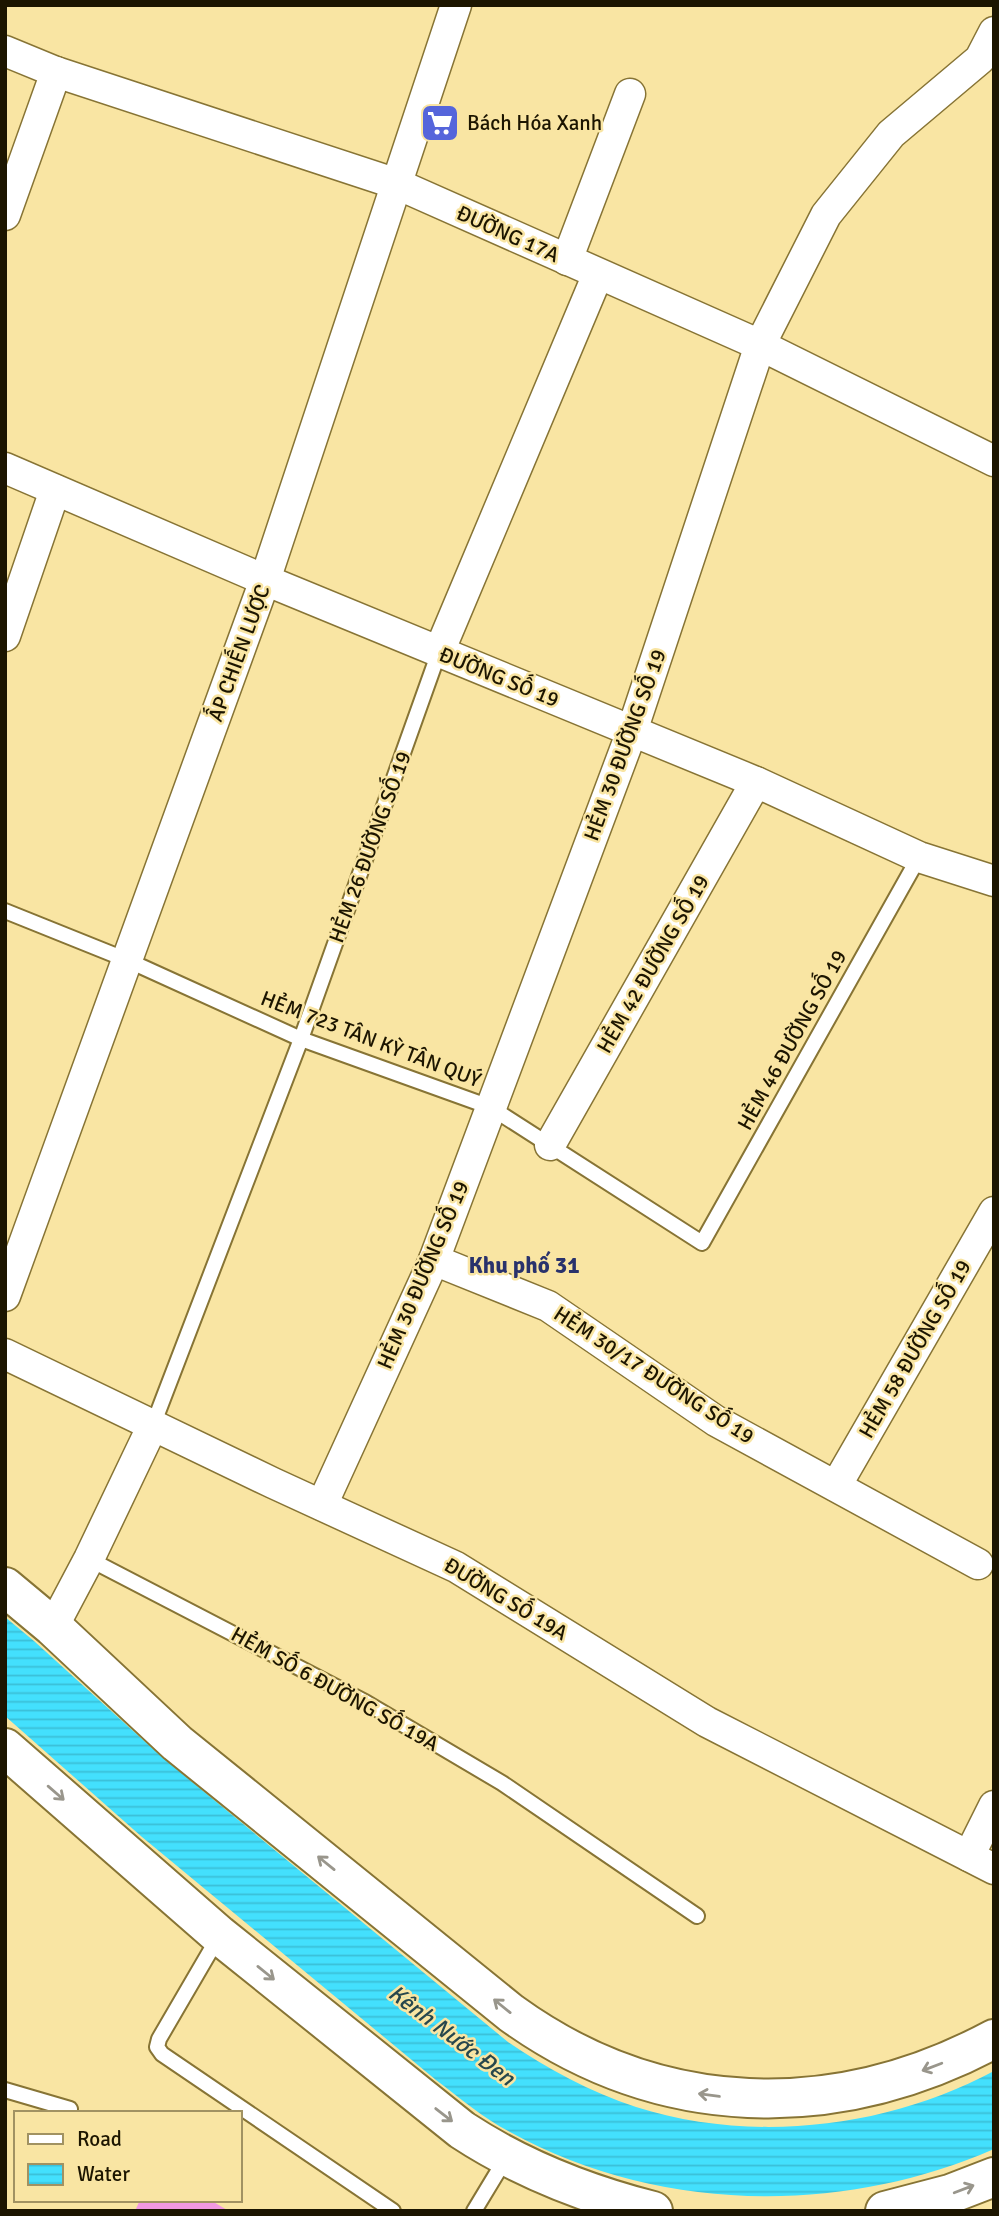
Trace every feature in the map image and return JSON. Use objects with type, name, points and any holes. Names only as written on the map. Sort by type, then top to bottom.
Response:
[{"type":"street","name":"ẤP CHIẾN LƯỢC","points":[[5,1296],[265,580],[456,5]]},
{"type":"street","name":"HẺM 30 ĐƯỜNG SỐ 19","points":[[321,1505],[434,1259],[632,731],[761,345],[826,215],[891,134],[980,59],[994,32]]},
{"type":"street","name":"ĐƯỜNG 17A","points":[[5,51],[56,72],[397,184],[761,345],[994,461]]},
{"type":"street","points":[[5,215],[56,72]]},
{"type":"street","points":[[567,260],[630,94]]},
{"type":"street","name":"HẺM 26 ĐƯỜNG SỐ 19","points":[[439,652],[598,274]]},
{"type":"street","name":"ĐƯỜNG SỐ 19","points":[[5,468],[265,580],[756,782],[919,857],[994,881]]},
{"type":"street","points":[[5,636],[55,490]]},
{"type":"street","name":"HẺM 42 ĐƯỜNG SỐ 19","points":[[550,1145],[756,782]]},
{"type":"street","name":"HẺM 58 ĐƯỜNG SỐ 19","points":[[836,1486],[994,1212]]},
{"type":"street","name":"HẺM 30/17 ĐƯỜNG SỐ 19","points":[[434,1259],[548,1306],[716,1421],[978,1564]]},
{"type":"street","name":"ĐƯỜNG SỐ 19A","points":[[5,1354],[456,1567],[707,1723],[981,1862]]},
{"type":"street","points":[[53,1627],[153,1425]]},
{"type":"street","points":[[5,1587],[53,1627],[177,1743],[511,2013],[538,2033],[605,2066],[675,2090],[750,2099],[811,2097],[844,2093],[906,2077],[994,2039]]},
{"type":"street","points":[[5,1748],[219,1936],[463,2130],[506,2157],[596,2195],[653,2211]]},
{"type":"street","points":[[981,1862],[994,1806]]},
{"type":"street","points":[[885,2211],[950,2194],[994,2177]]},
{"type":"lane","name":"HẺM 26 ĐƯỜNG SỐ 19","points":[[153,1425],[301,1039],[439,652]]},
{"type":"lane","name":"HẺM 46 ĐƯỜNG SỐ 19","points":[[702,1243],[919,857]]},
{"type":"lane","name":"HẺM 723 TÂN KỲ TÂN QUÝ","points":[[5,911],[127,960],[301,1039],[490,1107],[702,1243]]},
{"type":"lane","name":"HẺM SỐ 6 ĐƯỜNG SỐ 19A","points":[[89,1559],[365,1702],[502,1783],[697,1916]]},
{"type":"lane","points":[[219,1936],[159,2039],[157,2047],[162,2054],[217,2093],[393,2211]]},
{"type":"lane","points":[[5,2090],[70,2109]]},
{"type":"lane","points":[[474,2211],[506,2157]]},
{"type":"shaded area","points":[[139,2202],[213,2202],[229,2211],[135,2211]]},
{"type":"water","name":"Kênh Nước Đen","points":[[5,1617],[163,1758],[508,2042],[570,2079],[619,2101],[680,2118],[726,2125],[772,2127],[865,2117],[910,2106],[994,2071],[994,2149],[935,2171],[875,2186],[812,2194],[750,2196],[687,2191],[626,2178],[567,2159],[510,2132],[436,2080],[142,1837],[5,1716]]},
{"type":"place","name":"Bách Hóa Xanh","points":[[440,123]]},
{"type":"district","name":"Khu phố 31","points":[[524,1265]]}]
